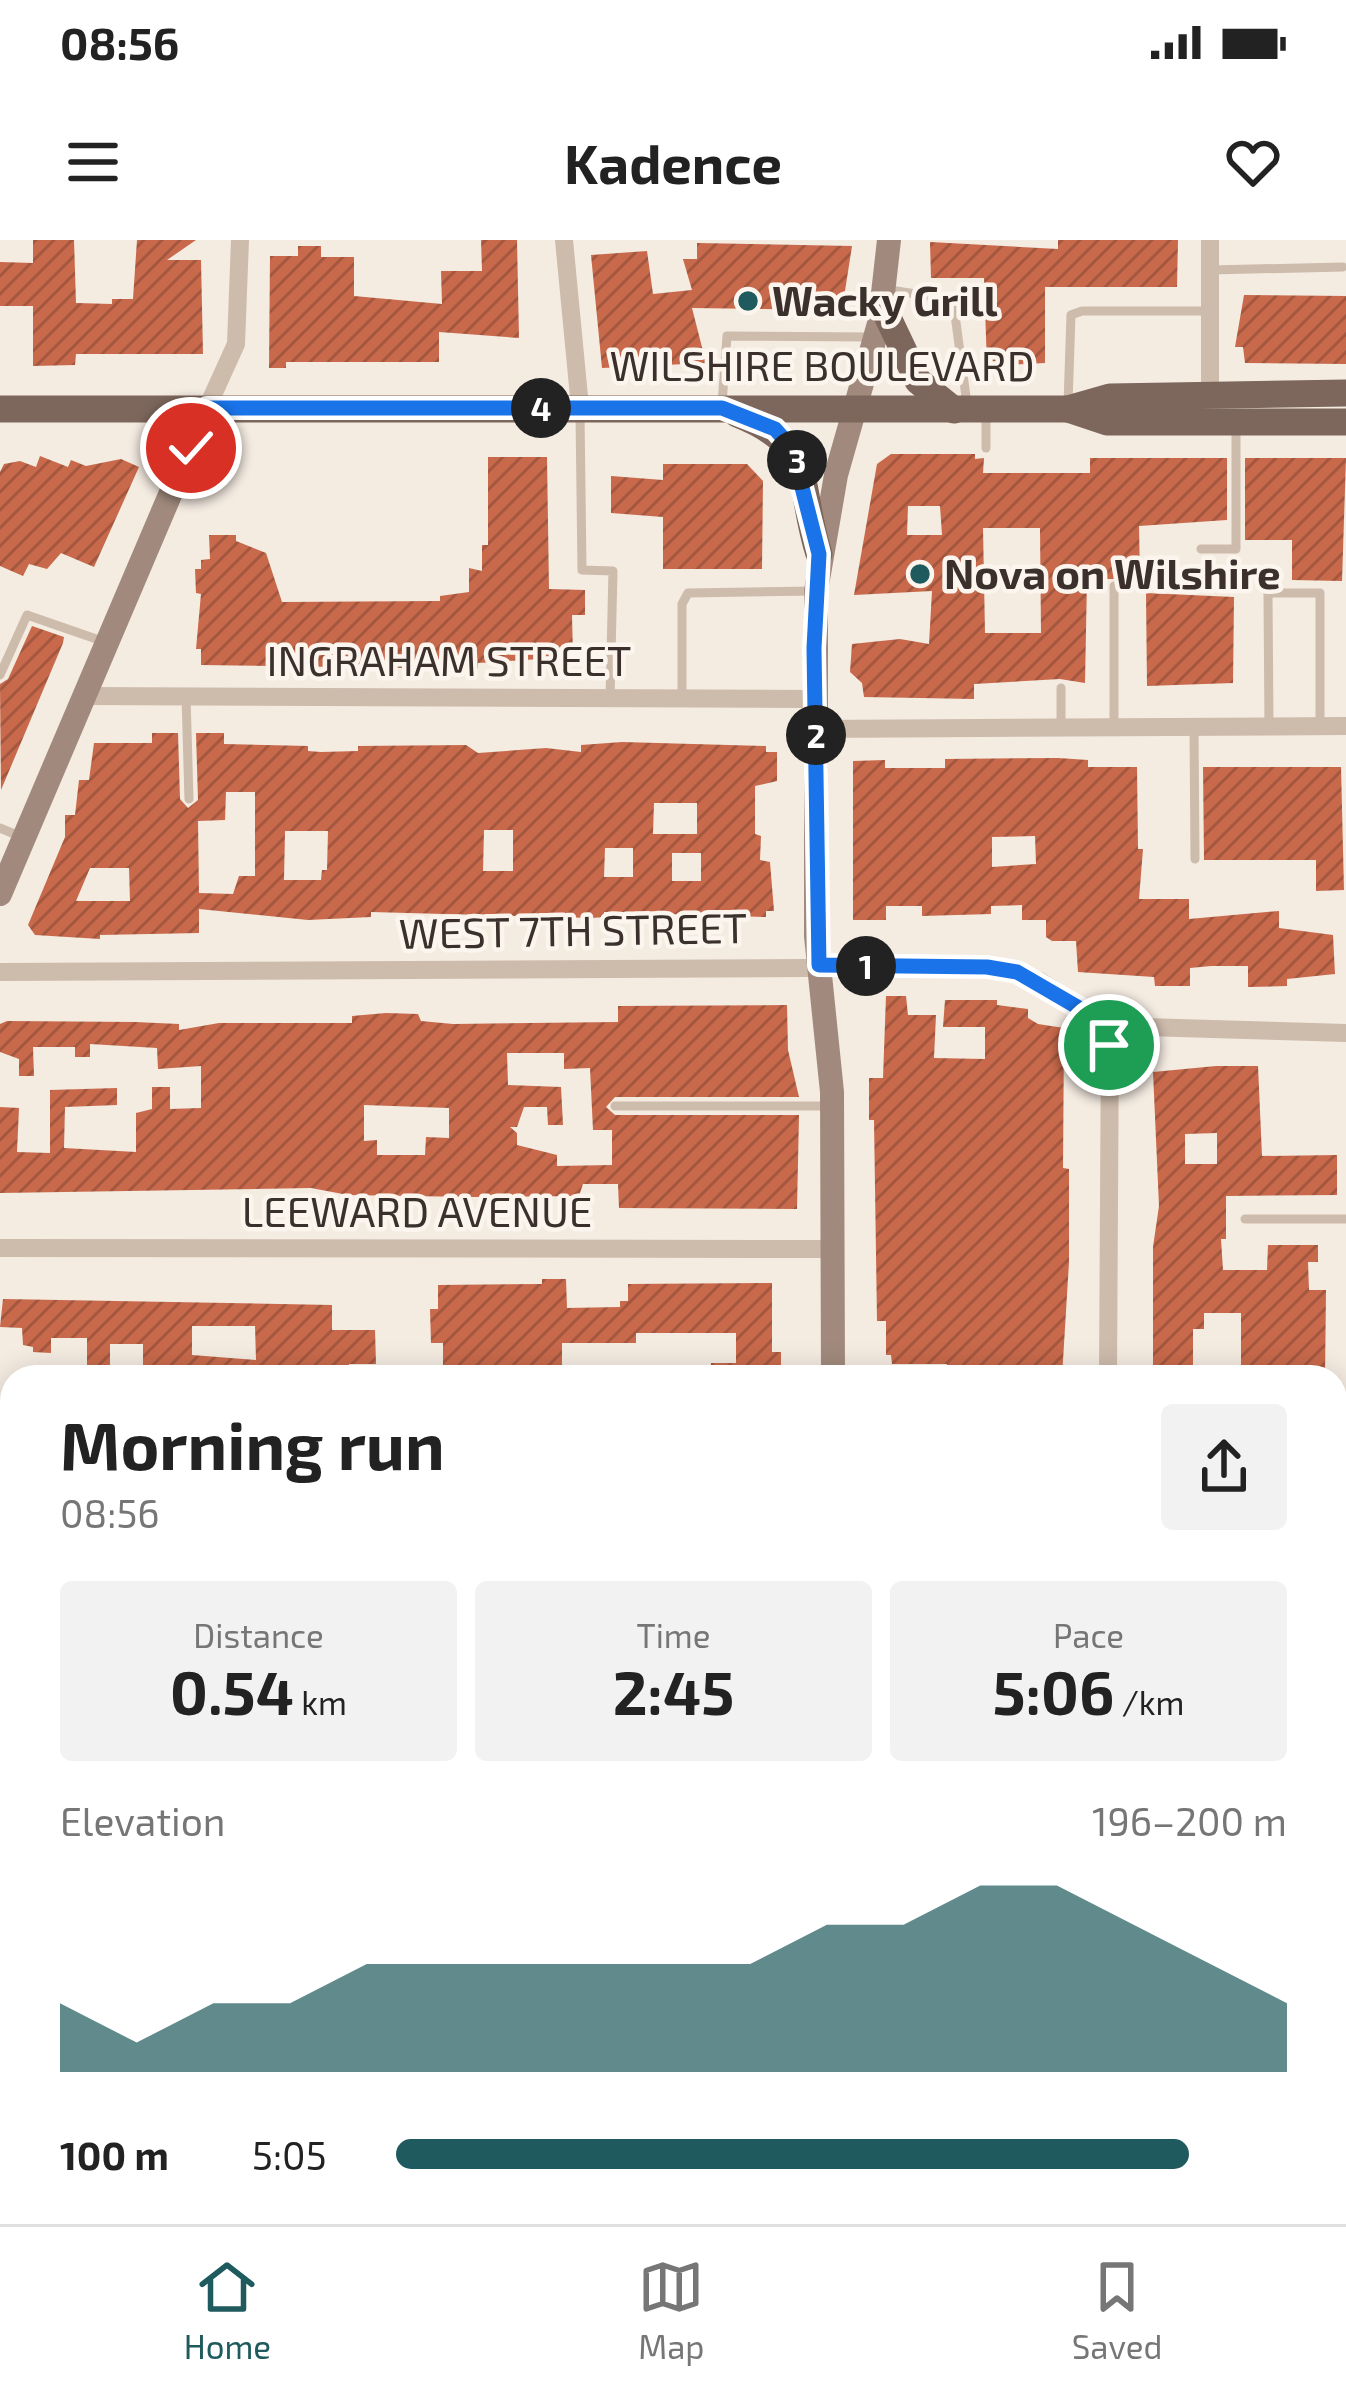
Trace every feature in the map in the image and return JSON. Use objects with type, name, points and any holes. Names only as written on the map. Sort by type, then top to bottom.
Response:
[{"type":"main road","points":[[832,1365],[833,1106],[819,965],[816,592],[819,554],[875,338],[889,240]]},
{"type":"main road","points":[[883,297],[918,381],[969,410]]},
{"type":"main road","name":"WILSHIRE BOULEVARD","points":[[0,409],[1068,409],[1110,397],[1346,393]]},
{"type":"main road","points":[[0,894],[12,833],[83,696],[207,408]]},
{"type":"main road","points":[[722,408],[775,429],[792,448],[819,554]]},
{"type":"main road","name":"WILSHIRE BOULEVARD","points":[[1068,409],[1107,422],[1346,422]]},
{"type":"street","points":[[207,408],[236,344],[240,240]]},
{"type":"street","points":[[564,240],[580,407]]},
{"type":"street","points":[[1210,240],[1210,392]]},
{"type":"street","name":"INGRAHAM STREET","points":[[83,696],[816,699]]},
{"type":"street","points":[[816,729],[1346,726]]},
{"type":"street","name":"WEST 7TH STREET","points":[[0,973],[987,967],[1017,972],[1110,1026],[1346,1033]]},
{"type":"street","points":[[1108,1365],[1110,1026]]},
{"type":"street","name":"LEEWARD AVENUE","points":[[0,1248],[834,1249]]},
{"type":"lane","points":[[1210,270],[1343,267]]},
{"type":"lane","points":[[883,297],[953,300],[969,410],[986,448]]},
{"type":"lane","points":[[1068,409],[1071,315],[1082,310],[1210,311]]},
{"type":"lane","points":[[722,408],[727,336],[875,338]]},
{"type":"lane","points":[[580,407],[582,570],[613,572],[610,698]]},
{"type":"lane","points":[[1201,549],[1236,549],[1236,422]]},
{"type":"lane","points":[[1114,586],[1114,727]]},
{"type":"lane","points":[[682,698],[682,604],[688,593],[816,592]]},
{"type":"lane","points":[[1269,727],[1268,593],[1320,593],[1320,726]]},
{"type":"lane","points":[[0,675],[27,615],[44,616],[106,642]]},
{"type":"lane","points":[[1061,688],[1061,728]]},
{"type":"lane","points":[[186,696],[189,799]]},
{"type":"lane","points":[[1194,727],[1195,859]]},
{"type":"lane","points":[[615,1106],[833,1106]]},
{"type":"lane","points":[[1245,1219],[1346,1219]]},
{"type":"building","points":[[33,240],[74,240],[76,303],[112,304],[112,299],[133,299],[137,240],[196,240],[167,260],[201,260],[203,354],[76,354],[75,365],[33,366],[33,306],[0,306],[0,262],[33,263]]},
{"type":"building","points":[[481,240],[517,240],[519,338],[439,332],[439,362],[286,362],[286,368],[269,368],[270,256],[298,256],[298,246],[321,246],[321,257],[354,257],[354,296],[442,304],[441,271],[482,271]]},
{"type":"building","points":[[1058,240],[1178,240],[1177,287],[1045,287],[1045,363],[987,366],[984,278],[931,278],[930,242],[1058,249]]},
{"type":"building","points":[[697,243],[852,246],[842,310],[692,308],[706,363],[602,368],[591,255],[647,251],[653,294],[692,290],[683,259],[697,259]]},
{"type":"building","points":[[1244,295],[1346,296],[1346,364],[1245,363],[1243,347],[1235,347]]},
{"type":"building","points":[[891,454],[975,454],[975,459],[984,458],[983,473],[1090,473],[1090,458],[1227,458],[1227,520],[1139,526],[1140,579],[1087,579],[1085,683],[1060,679],[974,684],[974,699],[864,697],[862,683],[850,672],[852,644],[900,639],[929,644],[932,591],[854,595],[877,464]],"holes":[[[908,506],[940,506],[942,535],[907,535]],[[983,528],[1040,528],[1041,633],[985,633]]]},
{"type":"building","points":[[40,456],[68,467],[71,460],[86,466],[121,459],[139,467],[94,567],[61,553],[47,569],[29,564],[23,576],[0,566],[0,472],[4,464],[20,461],[36,467]]},
{"type":"building","points":[[488,457],[547,457],[549,589],[585,590],[585,615],[572,615],[573,657],[478,663],[478,669],[201,665],[201,649],[196,649],[201,594],[196,593],[195,569],[201,569],[201,560],[210,559],[209,535],[236,535],[236,541],[266,553],[282,602],[440,601],[440,596],[469,592],[469,568],[482,571],[482,545],[488,545]]},
{"type":"building","points":[[1245,458],[1346,458],[1342,581],[1292,580],[1292,540],[1245,540]]},
{"type":"building","points":[[663,464],[747,464],[763,481],[762,569],[663,569],[663,517],[611,513],[611,476],[663,480]]},
{"type":"building","points":[[1146,593],[1234,597],[1233,683],[1147,686]]},
{"type":"building","points":[[32,626],[64,637],[63,643],[1,790],[0,684],[8,679]]},
{"type":"building","points":[[152,733],[178,733],[180,799],[188,808],[198,800],[196,733],[224,733],[224,744],[308,746],[308,751],[321,752],[358,751],[358,746],[466,745],[478,753],[546,748],[581,752],[581,745],[622,742],[766,746],[766,752],[777,752],[777,781],[755,786],[755,834],[761,836],[760,860],[770,862],[774,911],[766,911],[766,917],[604,912],[604,917],[592,918],[371,912],[371,917],[308,920],[199,909],[199,933],[100,935],[100,939],[35,935],[28,925],[65,837],[65,815],[75,815],[79,780],[89,780],[94,743],[152,743]],"holes":[[[226,792],[255,792],[255,876],[239,876],[233,894],[199,893],[198,821],[225,820]],[[654,803],[697,803],[697,834],[653,834]],[[484,830],[513,830],[513,871],[483,871]],[[285,831],[328,831],[327,870],[322,870],[321,880],[284,880]],[[605,848],[633,848],[633,877],[604,877]],[[672,853],[701,853],[701,881],[672,881]],[[90,868],[129,868],[130,901],[76,901]]]},
{"type":"building","points":[[1058,758],[1088,760],[1088,767],[1137,767],[1138,849],[1143,849],[1139,899],[1189,899],[1189,919],[1279,911],[1279,928],[1333,935],[1335,974],[1287,979],[1287,986],[1248,987],[1248,966],[1190,968],[1190,986],[1155,986],[1154,977],[1078,972],[1076,941],[1046,937],[1046,920],[1022,920],[1022,905],[991,906],[991,914],[922,916],[922,906],[886,906],[886,920],[853,920],[853,761],[885,760],[885,768],[945,768],[945,759]],"holes":[[[1035,836],[1036,864],[992,867],[992,837]]]},
{"type":"building","points":[[1203,767],[1341,767],[1344,890],[1316,891],[1316,860],[1204,860]]},
{"type":"building","points":[[886,996],[906,996],[908,1015],[936,1015],[934,1058],[985,1059],[985,1027],[943,1027],[945,1000],[997,1000],[997,1005],[1028,1009],[1028,1018],[1038,1024],[1064,1028],[1063,1168],[1069,1169],[1069,1262],[1063,1365],[892,1364],[891,1355],[886,1355],[886,1321],[877,1321],[874,1120],[869,1120],[869,1078],[883,1078]]},
{"type":"building","points":[[787,1005],[788,1050],[799,1097],[615,1097],[606,1107],[615,1115],[799,1115],[797,1209],[619,1208],[618,1184],[583,1184],[579,1196],[348,1195],[311,1188],[0,1193],[0,1107],[19,1108],[17,1152],[50,1153],[50,1090],[117,1088],[117,1105],[65,1107],[64,1148],[136,1152],[136,1113],[152,1109],[152,1087],[170,1087],[170,1109],[201,1108],[201,1066],[158,1069],[157,1048],[90,1044],[90,1057],[75,1057],[75,1047],[33,1047],[34,1076],[19,1076],[19,1059],[0,1052],[0,1024],[7,1021],[179,1024],[179,1030],[219,1023],[352,1023],[352,1016],[386,1013],[418,1014],[421,1021],[453,1024],[618,1022],[618,1006]],"holes":[[[507,1053],[564,1053],[564,1069],[590,1068],[593,1130],[612,1130],[612,1165],[557,1166],[557,1155],[517,1145],[517,1133],[510,1127],[517,1127],[524,1107],[547,1107],[548,1125],[563,1125],[561,1087],[508,1085]],[[364,1105],[449,1108],[449,1138],[426,1137],[425,1155],[377,1155],[377,1140],[364,1141]]]},
{"type":"building","points":[[1258,1066],[1262,1156],[1337,1155],[1337,1195],[1226,1196],[1223,1270],[1267,1270],[1268,1245],[1318,1245],[1318,1262],[1308,1262],[1309,1290],[1326,1290],[1325,1365],[1241,1365],[1241,1313],[1204,1313],[1204,1329],[1193,1329],[1193,1365],[1153,1365],[1153,1247],[1159,1206],[1153,1072]],"holes":[[[1217,1133],[1217,1164],[1185,1164],[1185,1134]]]},
{"type":"building","points":[[542,1279],[566,1279],[567,1308],[620,1307],[620,1301],[628,1301],[628,1284],[772,1283],[772,1352],[781,1352],[781,1365],[711,1365],[736,1363],[736,1333],[636,1333],[636,1343],[562,1343],[562,1365],[443,1365],[443,1343],[431,1343],[430,1309],[438,1309],[438,1285],[542,1284]]},
{"type":"building","points":[[3,1299],[332,1305],[332,1330],[375,1330],[376,1364],[143,1365],[143,1344],[110,1344],[110,1365],[87,1365],[87,1338],[51,1338],[51,1353],[33,1352],[33,1347],[23,1345],[22,1328],[0,1327]],"holes":[[[192,1326],[255,1326],[256,1360],[192,1355]]]},
{"type":"place","name":"Wacky Grill","points":[[748,301]]},
{"type":"place","name":"Nova on Wilshire","points":[[920,574]]},
{"type":"route","points":[[191,448],[207,408],[722,408],[775,429],[796,455],[819,554],[814,648],[819,965],[987,967],[1017,972],[1040,981],[1110,1026],[1109,1045]]}]
